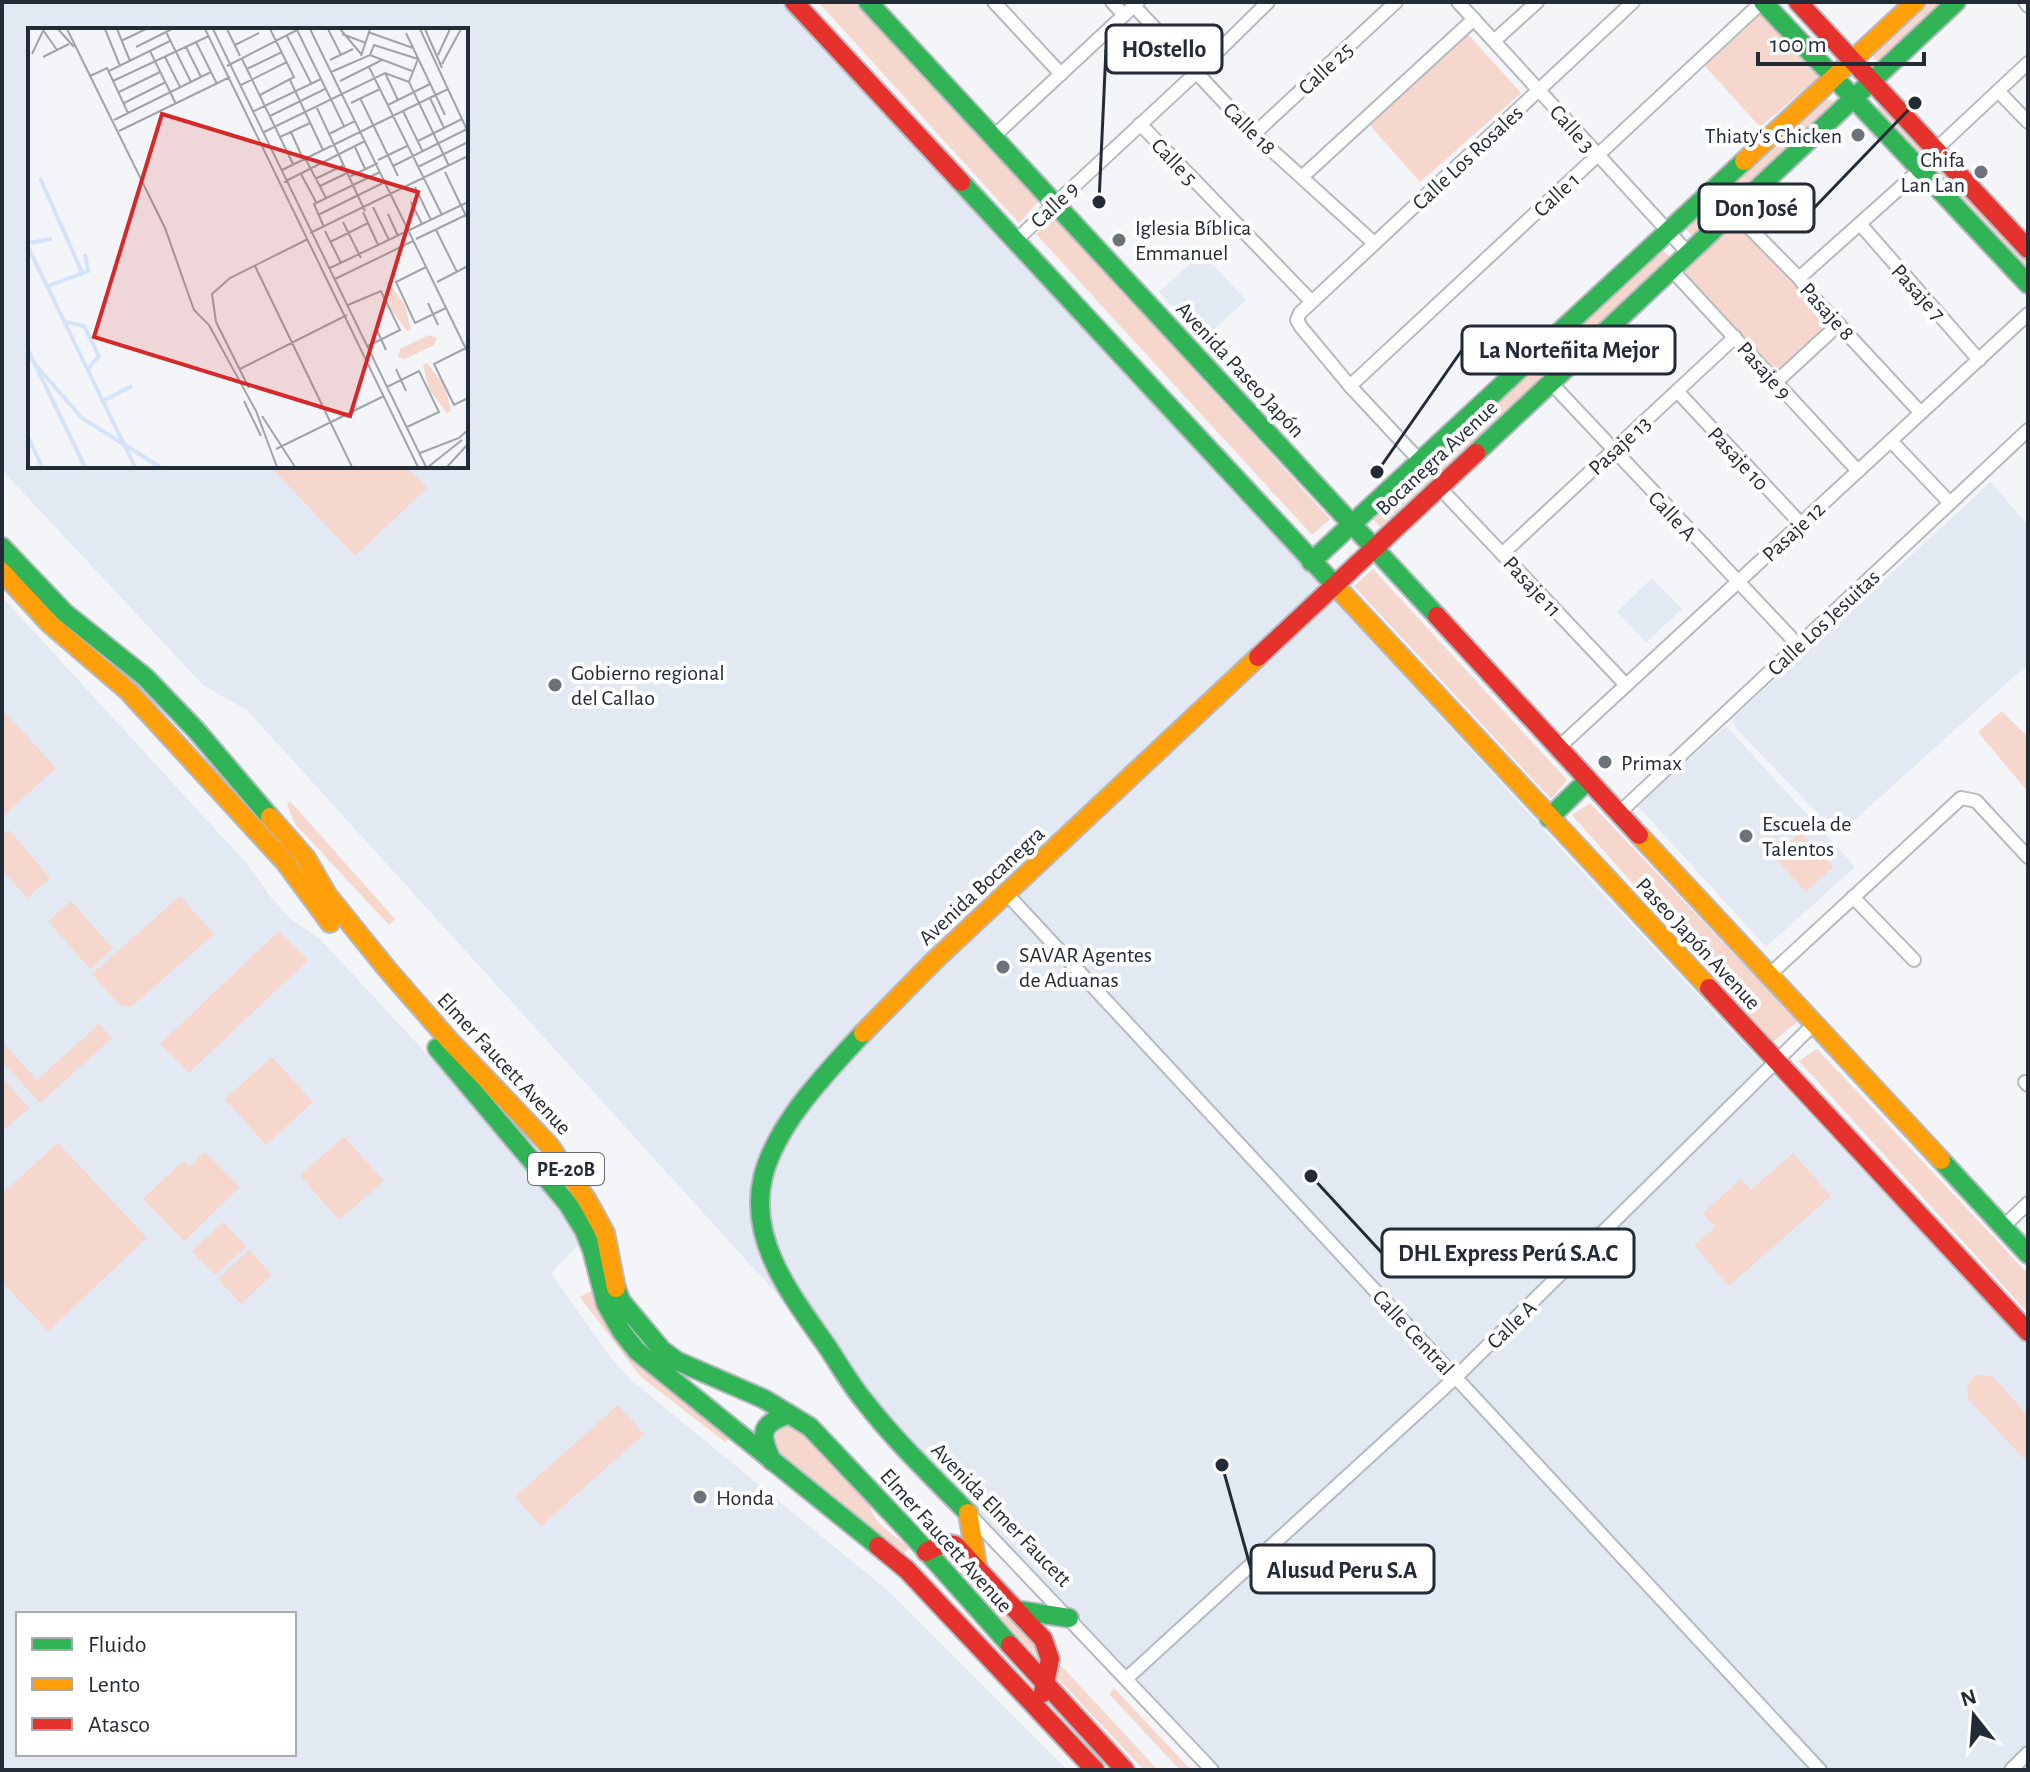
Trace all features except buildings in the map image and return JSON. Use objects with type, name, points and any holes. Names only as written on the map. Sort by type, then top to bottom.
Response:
[{"type":"main road","points":[[794,2],[1334,586]]},
{"type":"main road","name":"Avenida Paseo Japón","points":[[868,2],[1558,748]]},
{"type":"main road","points":[[1762,2],[2028,284]]},
{"type":"main road","points":[[1798,2],[2028,249]]},
{"type":"main road","points":[[1834,79],[1915,2]]},
{"type":"main road","name":"Bocanegra Avenue","points":[[1334,586],[1956,2]]},
{"type":"main road","name":"Bocanegra Avenue","points":[[1351,524],[1834,79]]},
{"type":"main road","points":[[1311,562],[1351,524]]},
{"type":"main road","name":"Elmer Faucett Avenue","points":[[2,547],[65,613],[145,677],[196,730],[299,850],[328,896],[387,969],[448,1039],[549,1145],[587,1200],[605,1233],[615,1286],[621,1301],[662,1350],[677,1361],[764,1399],[810,1427],[1125,1770]]},
{"type":"main road","name":"Elmer Faucett Avenue","points":[[2,572],[50,624],[128,691],[285,862],[375,979],[568,1204],[592,1250],[606,1304],[637,1351],[907,1570],[1095,1770]]},
{"type":"main road","name":"Paseo Japón Avenue","points":[[1334,586],[2028,1332]]},
{"type":"main road","name":"Avenida Bocanegra","points":[[779,1273],[768,1248],[760,1194],[764,1173],[783,1133],[804,1102],[855,1042],[934,961],[1334,586]]},
{"type":"main road","name":"Paseo Japón Avenue","points":[[1558,748],[2028,1254]]},
{"type":"main road","points":[[1549,818],[1588,780]]},
{"type":"main road","name":"Avenida Elmer Faucett","points":[[779,1273],[853,1387],[895,1437],[968,1513]]},
{"type":"main road","points":[[772,1461],[764,1445],[764,1429],[771,1420],[789,1414]]},
{"type":"main road","points":[[968,1513],[977,1565]]},
{"type":"main road","points":[[926,1552],[944,1543],[955,1545],[1043,1639],[1050,1659],[1047,1686],[1036,1706]]},
{"type":"main road","points":[[1017,1610],[1069,1618]]},
{"type":"street","points":[[994,2],[1061,74]]},
{"type":"street","name":"Calle 18","points":[[1112,2],[1132,8],[1254,134],[1374,243]]},
{"type":"street","name":"Calle 9","points":[[1015,241],[1268,2]]},
{"type":"street","name":"Calle 25","points":[[1254,134],[1396,2]]},
{"type":"street","name":"Calle 3","points":[[1458,2],[1688,253]]},
{"type":"street","points":[[1494,41],[1537,2]]},
{"type":"street","name":"Calle Los Rosales","points":[[1350,386],[1301,327],[1297,320],[1300,313],[1633,2]]},
{"type":"street","name":"Calle 1","points":[[1350,386],[1762,2]]},
{"type":"street","points":[[993,137],[1132,8]]},
{"type":"street","points":[[1302,177],[1474,19]]},
{"type":"street","points":[[1935,150],[2028,63]]},
{"type":"street","points":[[1998,91],[2028,122]]},
{"type":"street","name":"Calle 5","points":[[1140,124],[1311,301]]},
{"type":"street","points":[[1799,278],[1921,169]]},
{"type":"street","name":"Pasaje 8","points":[[1733,211],[1799,278],[1920,412]]},
{"type":"street","name":"Pasaje 7","points":[[1860,224],[1979,360]]},
{"type":"street","name":"Pasaje 9","points":[[1671,269],[1858,471]]},
{"type":"street","name":"Pasaje 12","points":[[1558,748],[2028,314]]},
{"type":"street","points":[[1776,382],[1839,324]]},
{"type":"street","name":"Pasaje 13","points":[[1502,554],[1735,337]]},
{"type":"street","name":"Calle A","points":[[1551,383],[1798,645]]},
{"type":"street","points":[[1350,386],[1420,461]]},
{"type":"street","name":"Pasaje 10","points":[[1677,391],[1801,524]]},
{"type":"street","name":"Calle Los Jesuitas","points":[[1619,813],[2028,430]]},
{"type":"street","points":[[1891,441],[1950,503]]},
{"type":"street","name":"Pasaje 11","points":[[1439,487],[1626,685]]},
{"type":"street","points":[[1768,976],[1954,802],[1966,798],[1976,801],[2028,857]]},
{"type":"street","name":"Calle Central","points":[[1007,894],[1820,1770]]},
{"type":"street","points":[[1853,897],[1914,960]]},
{"type":"street","name":"Calle A","points":[[1127,1678],[1456,1377],[1814,1024]]},
{"type":"street","points":[[2003,1227],[2028,1203]]},
{"type":"street","name":"Avenida Elmer Faucett","points":[[968,1513],[1212,1770]]},
{"type":"street","points":[[2011,1770],[2028,1753]]},
{"type":"shaded area","points":[[2,2],[780,2],[1147,396],[1586,876],[2028,1347],[2028,1770],[1217,1770],[1011,1552],[247,710],[203,685],[2,470]]},
{"type":"shaded area","points":[[818,2],[854,2],[1039,201],[1019,223]]},
{"type":"shaded area","points":[[1927,2],[1945,2],[1881,61],[1874,59],[1872,53]]},
{"type":"shaded area","points":[[1761,13],[1820,76],[1760,127],[1704,65]]},
{"type":"shaded area","points":[[1468,34],[1521,93],[1420,182],[1367,122]]},
{"type":"shaded area","points":[[1824,97],[1834,102],[1693,237],[1686,229]]},
{"type":"shaded area","points":[[1881,101],[2028,255],[2028,272],[1876,109]]},
{"type":"shaded area","points":[[1054,217],[1330,519],[1312,535],[1036,234]]},
{"type":"shaded area","points":[[1736,218],[1832,321],[1777,372],[1681,270]]},
{"type":"shaded area","points":[[1662,249],[1670,257],[1380,527],[1372,518]]},
{"type":"shaded area","points":[[1202,253],[1246,300],[1203,339],[1182,316],[1207,292],[1180,315],[1159,292]]},
{"type":"shaded area","points":[[272,468],[408,468],[427,488],[355,556]]},
{"type":"shaded area","points":[[1991,482],[2028,526],[2028,664],[1838,835],[1737,729],[1732,719]]},
{"type":"shaded area","points":[[1373,569],[1567,780],[1551,799],[1354,586]]},
{"type":"shaded area","points":[[1652,578],[1682,609],[1646,642],[1617,612]]},
{"type":"shaded area","points":[[2,597],[249,866],[284,912],[319,938],[516,1150],[581,1242],[551,1273],[610,1357],[632,1381],[886,1589],[1067,1770],[2,1770]]},
{"type":"shaded area","points":[[2,709],[56,768],[2,817]]},
{"type":"shaded area","points":[[2002,711],[2028,737],[2028,792],[1978,732]]},
{"type":"shaded area","name":"Escuela de Talentos","points":[[1726,726],[1855,867],[1766,947],[1638,806]]},
{"type":"shaded area","points":[[290,801],[395,919],[389,925],[295,824],[287,805]]},
{"type":"shaded area","points":[[1590,803],[1798,1021],[1773,1042],[1572,815]]},
{"type":"shaded area","points":[[9,830],[50,878],[27,898],[2,869],[2,835]]},
{"type":"shaded area","points":[[1801,832],[1833,867],[1806,892],[1774,857]]},
{"type":"shaded area","points":[[180,896],[214,934],[131,1007],[120,1005],[92,974]]},
{"type":"shaded area","points":[[71,901],[113,949],[90,969],[48,921]]},
{"type":"shaded area","points":[[279,931],[308,960],[189,1073],[160,1044]]},
{"type":"shaded area","points":[[99,1024],[112,1038],[40,1103],[2,1061],[2,1042],[37,1080]]},
{"type":"shaded area","points":[[1817,1049],[2028,1274],[2028,1313],[1799,1061]]},
{"type":"shaded area","points":[[272,1057],[313,1102],[266,1145],[225,1099]]},
{"type":"shaded area","points":[[2,1077],[29,1108],[2,1132]]},
{"type":"shaded area","points":[[344,1137],[384,1181],[339,1220],[300,1175]]},
{"type":"shaded area","points":[[58,1143],[147,1238],[48,1331],[2,1282],[2,1194]]},
{"type":"shaded area","points":[[205,1152],[240,1187],[184,1241],[143,1199],[183,1161],[189,1167]]},
{"type":"shaded area","points":[[1793,1153],[1831,1196],[1729,1286],[1694,1245],[1715,1227],[1703,1213],[1741,1179],[1751,1190]]},
{"type":"shaded area","points":[[223,1222],[247,1246],[215,1275],[192,1251]]},
{"type":"shaded area","points":[[249,1250],[272,1275],[241,1304],[218,1279]]},
{"type":"shaded area","points":[[595,1292],[733,1435],[725,1442],[640,1376],[580,1297]]},
{"type":"shaded area","points":[[1975,1375],[1992,1376],[2028,1416],[2028,1463],[1968,1399],[1967,1386]]},
{"type":"shaded area","points":[[618,1405],[644,1434],[541,1526],[515,1497]]},
{"type":"shaded area","points":[[790,1426],[802,1432],[870,1506],[881,1525],[909,1548],[900,1557],[773,1451],[776,1435]]},
{"type":"shaded area","points":[[954,1550],[1158,1770],[1144,1770],[944,1558]]},
{"type":"shaded area","points":[[1114,1688],[1191,1770],[1180,1770],[1109,1694]]},
{"type":"traffic: fast","points":[[868,2],[1437,616]]},
{"type":"traffic: fast","points":[[1763,2],[2028,284]]},
{"type":"traffic: fast","points":[[1476,453],[1956,2]]},
{"type":"traffic: fast","points":[[1311,562],[1744,161]]},
{"type":"traffic: fast","points":[[961,182],[1343,594]]},
{"type":"traffic: fast","points":[[2,547],[65,613],[145,677],[196,730],[270,817]]},
{"type":"traffic: fast","points":[[1549,818],[1588,780]]},
{"type":"traffic: fast","points":[[863,1033],[804,1100],[779,1138],[763,1177],[761,1222],[775,1265],[786,1285],[854,1387],[902,1445],[968,1513]]},
{"type":"traffic: fast","points":[[437,1048],[568,1204],[592,1250],[606,1304],[637,1351],[878,1546]]},
{"type":"traffic: fast","points":[[1941,1160],[2028,1254]]},
{"type":"traffic: fast","points":[[616,1288],[621,1301],[662,1350],[677,1361],[764,1399],[810,1427],[1010,1645]]},
{"type":"traffic: fast","points":[[772,1461],[765,1444],[765,1431],[772,1422],[789,1414]]},
{"type":"traffic: fast","points":[[1017,1610],[1069,1618]]},
{"type":"traffic: slow","points":[[1744,161],[1915,2]]},
{"type":"traffic: slow","points":[[2,572],[50,624],[128,691],[285,862],[330,923]]},
{"type":"traffic: slow","points":[[1343,594],[1709,988]]},
{"type":"traffic: slow","points":[[863,1033],[934,961],[1258,657]]},
{"type":"traffic: slow","points":[[270,817],[306,858],[328,896],[387,969],[448,1039],[549,1145],[587,1200],[605,1233],[616,1288]]},
{"type":"traffic: slow","points":[[1639,835],[1941,1160]]},
{"type":"traffic: slow","points":[[968,1513],[977,1565]]},
{"type":"traffic: jam","points":[[794,2],[961,182]]},
{"type":"traffic: jam","points":[[1798,2],[2028,249]]},
{"type":"traffic: jam","points":[[1258,657],[1476,453]]},
{"type":"traffic: jam","points":[[1437,616],[1639,835]]},
{"type":"traffic: jam","points":[[1709,988],[2028,1332]]},
{"type":"traffic: jam","points":[[926,1552],[944,1543],[955,1545],[1043,1639],[1050,1659],[1043,1693]]},
{"type":"traffic: jam","points":[[878,1546],[907,1570],[1095,1770]]},
{"type":"traffic: jam","points":[[1010,1645],[1125,1770]]},
{"type":"place","name":"Don José","points":[[1915,103]]},
{"type":"place","name":"Thiaty's Chicken","points":[[1858,135]]},
{"type":"place","name":"Chifa Lan Lan","points":[[1981,172]]},
{"type":"place","name":"HOstello","points":[[1099,202]]},
{"type":"place","name":"Iglesia Bíblica Emmanuel","points":[[1119,240]]},
{"type":"place","name":"La Norteñita Mejor","points":[[1377,472]]},
{"type":"place","name":"Gobierno regional del Callao","points":[[555,685]]},
{"type":"place","name":"Primax","points":[[1605,762]]},
{"type":"place","name":"Escuela de Talentos","points":[[1746,836]]},
{"type":"place","name":"SAVAR Agentes de Aduanas","points":[[1003,967]]},
{"type":"place","name":"DHL Express Perú S.A.C","points":[[1311,1176]]},
{"type":"place","name":"Alusud Peru S.A","points":[[1222,1465]]},
{"type":"place","name":"Honda","points":[[700,1497]]}]
